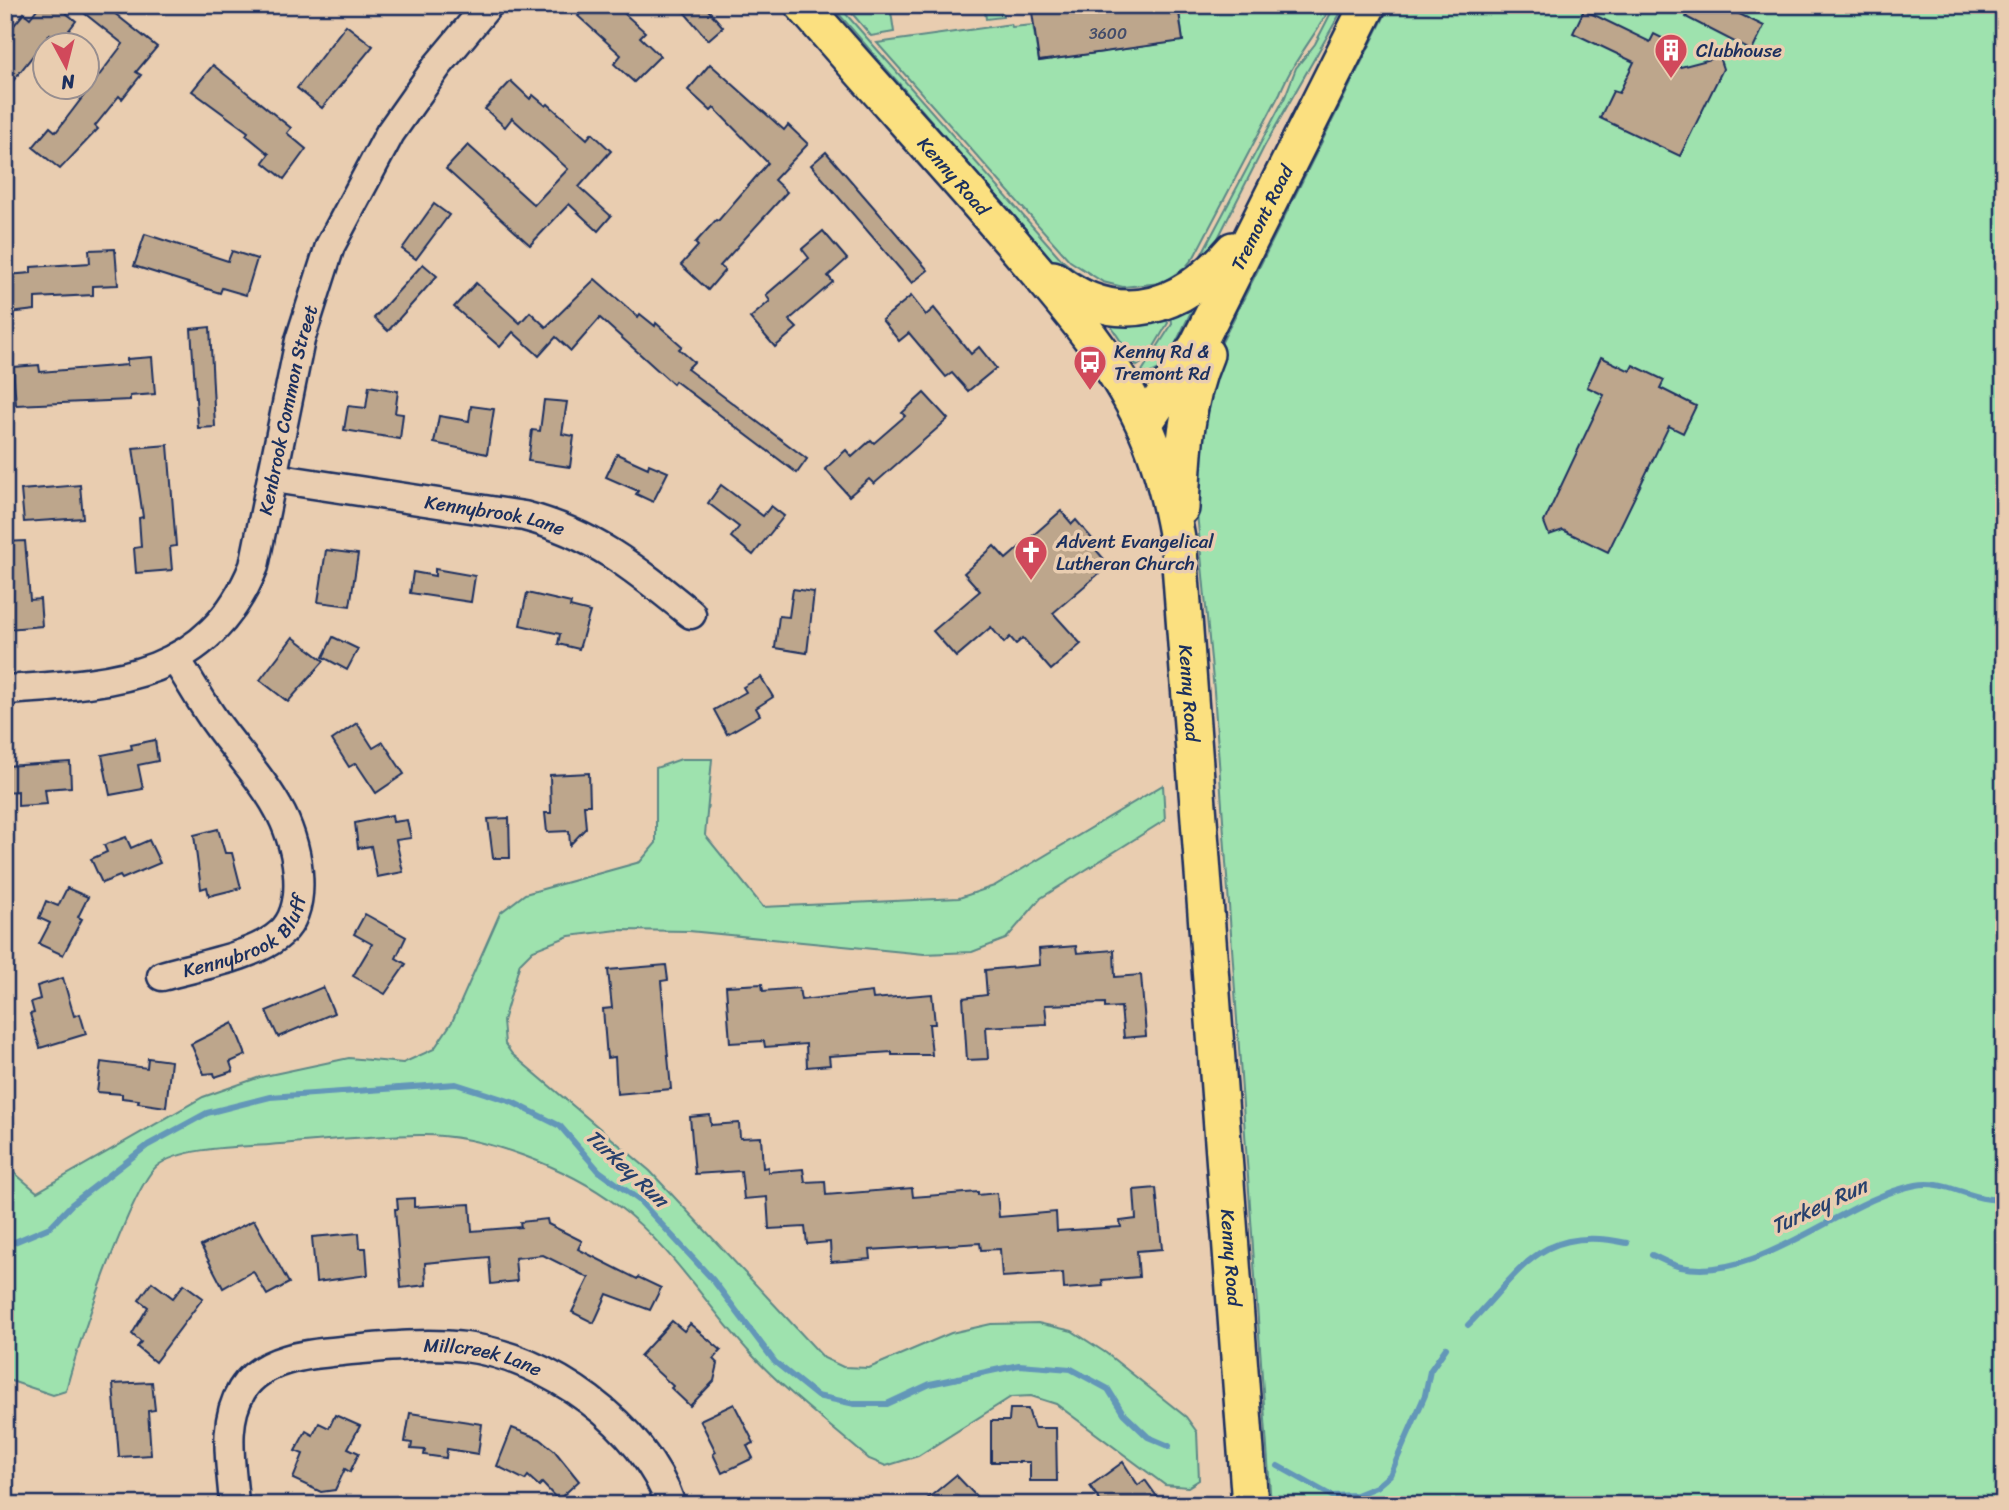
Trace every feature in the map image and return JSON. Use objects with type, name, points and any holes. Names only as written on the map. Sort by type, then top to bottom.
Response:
[{"type":"main road","name":"Kenny Road","points":[[803,5],[1087,331],[1143,424],[1173,514],[1179,550],[1250,1505]]},
{"type":"main road","name":"Tremont Road","points":[[1143,424],[1197,346],[1368,5]]},
{"type":"main road","points":[[1022,254],[1072,293],[1100,304],[1124,308],[1164,301],[1191,291],[1210,277],[1236,248],[1273,194]]},
{"type":"main road","points":[[1179,550],[1183,458],[1192,392],[1220,320],[1271,211],[1273,194]]},
{"type":"street","name":"Kenbrook Common Street","points":[[5,690],[112,680],[151,671],[176,658],[212,631],[241,599],[254,566],[300,340],[330,246],[390,132],[438,65],[488,5]]},
{"type":"street","name":"Kennybrook Lane","points":[[274,478],[524,516],[559,525],[625,561],[691,614]]},
{"type":"street","name":"Kennybrook Bluff","points":[[162,976],[254,950],[280,935],[298,908],[300,892],[292,847],[279,809],[212,718],[176,658]]},
{"type":"street","name":"Millcreek Lane","points":[[234,1505],[229,1431],[232,1410],[243,1389],[271,1365],[309,1354],[389,1347],[465,1347],[527,1365],[581,1391],[614,1420],[637,1447],[665,1488],[671,1505]]},
{"type":"green space","points":[[831,5],[838,5],[1062,260],[1119,298],[1058,267]]},
{"type":"green space","points":[[845,5],[890,5],[894,32],[871,36]]},
{"type":"green space","points":[[984,5],[1001,5],[1003,17],[986,19]]},
{"type":"green space","points":[[1178,5],[1332,5],[1291,70],[1194,257],[1185,268],[1161,283],[1123,287],[1103,282],[1070,261],[877,43],[1011,24],[1012,27],[1033,25],[1039,61],[1183,41]]},
{"type":"green space","points":[[1335,5],[1345,5],[1264,147],[1211,252],[1198,261],[1285,97],[1296,68],[1315,44]]},
{"type":"green space","points":[[1390,5],[2004,5],[2004,1505],[1271,1505],[1214,691],[1193,471],[1211,364]]},
{"type":"green space","points":[[1190,306],[1192,310],[1164,367],[1147,375],[1142,371],[1172,324],[1171,313]]},
{"type":"green space","points":[[1164,314],[1168,323],[1146,360],[1137,366],[1107,320]]},
{"type":"green space","points":[[681,759],[712,759],[705,835],[763,907],[959,898],[994,886],[1163,785],[1165,820],[1041,898],[1006,939],[972,952],[924,954],[689,931],[618,930],[569,936],[533,950],[520,963],[503,1021],[505,1044],[512,1054],[650,1171],[824,1358],[843,1367],[869,1368],[951,1333],[991,1324],[1038,1323],[1072,1331],[1106,1353],[1186,1417],[1197,1432],[1199,1480],[1188,1487],[1165,1485],[1056,1404],[1031,1396],[1011,1397],[918,1456],[886,1466],[869,1459],[765,1368],[671,1257],[617,1205],[575,1178],[550,1166],[497,1147],[444,1136],[382,1136],[227,1148],[180,1155],[167,1160],[157,1166],[146,1180],[119,1236],[80,1343],[66,1391],[53,1395],[5,1379],[6,1166],[37,1192],[203,1097],[260,1077],[349,1058],[403,1063],[434,1049],[452,1022],[500,913],[525,894],[640,862],[656,843],[656,768]]},
{"type":"building","points":[[40,5],[56,5],[76,21],[68,32],[32,32],[32,57],[5,91],[5,36],[24,13],[30,18]]},
{"type":"building","points":[[74,5],[104,5],[157,47],[136,72],[141,75],[122,99],[119,96],[95,126],[98,129],[60,169],[33,147],[50,127],[56,132],[79,102],[102,102],[102,72],[123,44]]},
{"type":"building","points":[[589,5],[615,5],[645,32],[640,37],[660,56],[634,82],[614,64],[621,55],[578,16]]},
{"type":"building","points":[[678,5],[704,5],[723,27],[708,40]]},
{"type":"building","points":[[1031,5],[1178,5],[1183,41],[1039,61]]},
{"type":"building","points":[[1692,5],[1721,5],[1764,26],[1752,51],[1686,17]]},
{"type":"building","name":"Clubhouse","points":[[1584,10],[1650,42],[1654,34],[1684,49],[1673,69],[1719,57],[1723,69],[1680,156],[1600,118],[1613,91],[1619,93],[1634,62],[1573,33]]},
{"type":"building","points":[[346,25],[373,46],[322,108],[297,88]]},
{"type":"building","points":[[710,64],[784,130],[788,125],[808,144],[774,180],[787,192],[720,266],[725,270],[708,290],[681,265],[698,246],[695,243],[716,220],[718,221],[768,163],[714,108],[711,111],[688,90]]},
{"type":"building","points":[[213,65],[291,128],[287,133],[306,149],[284,179],[263,162],[269,154],[246,135],[248,132],[192,91]]},
{"type":"building","points":[[511,81],[530,99],[533,95],[546,106],[548,104],[587,139],[592,133],[611,151],[579,187],[611,216],[598,231],[569,204],[530,245],[446,169],[468,145],[534,205],[568,169],[512,118],[505,127],[485,109]]},
{"type":"building","points":[[826,152],[928,270],[912,283],[811,165]]},
{"type":"building","points":[[434,204],[449,215],[416,259],[402,249]]},
{"type":"building","points":[[823,231],[847,259],[828,276],[833,282],[789,320],[797,328],[775,347],[750,318],[770,301],[766,295],[809,258],[802,249]]},
{"type":"building","points":[[145,234],[228,261],[232,251],[257,259],[246,295],[222,288],[220,293],[134,266]]},
{"type":"building","points":[[115,249],[118,285],[93,286],[93,295],[35,298],[35,310],[10,313],[7,275],[31,273],[31,267],[90,263],[89,250]]},
{"type":"building","points":[[423,264],[437,276],[388,331],[374,318]]},
{"type":"building","points":[[595,279],[638,317],[640,314],[655,326],[656,323],[682,346],[679,349],[694,362],[687,369],[807,459],[797,473],[675,381],[673,384],[600,318],[571,351],[556,337],[539,356],[513,332],[500,347],[454,307],[476,283],[520,323],[530,312],[546,327]]},
{"type":"building","points":[[911,296],[926,315],[934,308],[971,354],[979,347],[996,368],[968,391],[952,373],[946,377],[909,333],[899,341],[882,320]]},
{"type":"building","points":[[210,327],[215,427],[198,428],[191,329]]},
{"type":"building","points":[[152,357],[155,394],[130,396],[130,400],[16,405],[13,367],[39,365],[40,372],[127,365],[127,359]]},
{"type":"building","points":[[1601,357],[1630,371],[1633,365],[1664,380],[1660,388],[1696,406],[1683,433],[1669,426],[1608,552],[1563,530],[1549,535],[1544,522],[1604,395],[1587,387]]},
{"type":"building","points":[[369,386],[398,391],[395,413],[403,414],[400,439],[344,430],[348,406],[366,408]]},
{"type":"building","points":[[924,393],[948,419],[874,484],[869,479],[849,496],[825,469],[846,450],[852,457],[871,440],[874,443],[905,416],[902,413]]},
{"type":"building","points":[[544,400],[567,402],[562,434],[574,436],[570,467],[528,461],[532,430],[540,431]]},
{"type":"building","points":[[471,406],[494,409],[487,454],[434,443],[439,416],[469,421]]},
{"type":"building","points":[[168,445],[176,546],[170,547],[172,570],[136,573],[134,548],[141,547],[139,518],[143,517],[133,448]]},
{"type":"building","points":[[617,454],[648,468],[649,464],[668,472],[653,502],[636,494],[638,491],[606,477]]},
{"type":"building","points":[[80,485],[83,518],[24,522],[21,490]]},
{"type":"building","points":[[721,485],[763,516],[771,506],[784,516],[753,555],[731,537],[739,527],[708,503]]},
{"type":"building","name":"Advent Evangelical Lutheran Church","points":[[1061,511],[1072,524],[1076,520],[1100,548],[1097,551],[1109,565],[1053,613],[1081,644],[1051,670],[1023,638],[1016,644],[1010,637],[1004,643],[991,627],[956,657],[933,631],[980,591],[964,573],[994,546],[1006,559]]},
{"type":"building","points":[[25,541],[30,600],[40,599],[42,626],[8,629],[5,542]]},
{"type":"building","points":[[326,550],[358,554],[350,606],[318,602]]},
{"type":"building","points":[[435,569],[475,576],[471,602],[410,593],[413,572],[435,576]]},
{"type":"building","points":[[793,589],[814,592],[807,653],[775,648],[779,616],[789,617]]},
{"type":"building","points":[[527,593],[571,603],[570,607],[590,612],[579,649],[558,644],[560,634],[520,625]]},
{"type":"building","points":[[293,637],[324,661],[288,702],[260,680]]},
{"type":"building","points":[[333,637],[358,649],[347,670],[323,657]]},
{"type":"building","points":[[761,677],[773,697],[756,708],[760,715],[727,734],[714,710],[746,692],[743,687]]},
{"type":"building","points":[[357,723],[373,748],[383,742],[404,774],[376,793],[356,763],[349,767],[332,740]]},
{"type":"building","points":[[155,740],[158,761],[138,765],[143,789],[110,795],[102,755],[132,749],[131,745]]},
{"type":"building","points":[[70,762],[71,787],[45,789],[47,804],[18,806],[18,791],[5,792],[5,766]]},
{"type":"building","points":[[589,773],[590,805],[584,805],[586,828],[570,845],[569,831],[547,832],[545,813],[551,813],[550,775]]},
{"type":"building","points":[[392,815],[393,822],[407,820],[411,838],[396,840],[403,872],[377,877],[371,846],[358,848],[355,823]]},
{"type":"building","points":[[509,818],[510,858],[493,858],[488,819]]},
{"type":"building","points":[[218,829],[225,853],[232,853],[241,888],[209,896],[207,887],[201,889],[194,835]]},
{"type":"building","points":[[126,837],[131,848],[149,840],[160,863],[122,879],[120,876],[102,883],[91,859],[107,852],[104,845]]},
{"type":"building","points":[[67,888],[88,897],[78,917],[82,919],[63,955],[39,944],[50,923],[39,918],[46,901],[58,906]]},
{"type":"building","points":[[365,914],[406,937],[396,958],[406,964],[385,994],[353,976],[372,944],[354,934]]},
{"type":"building","points":[[1076,946],[1077,953],[1114,950],[1115,977],[1141,975],[1146,1036],[1124,1038],[1121,1007],[1105,1008],[1105,1003],[1045,1005],[1047,1024],[986,1027],[988,1059],[967,1060],[963,998],[987,995],[985,970],[1040,965],[1039,949]]},
{"type":"building","points":[[666,965],[668,980],[661,981],[671,1089],[617,1094],[615,1057],[607,1058],[603,1009],[612,1008],[608,970]]},
{"type":"building","points":[[63,978],[74,1016],[80,1014],[86,1034],[40,1048],[30,1014],[34,1013],[31,1002],[40,999],[37,986]]},
{"type":"building","points":[[762,984],[763,991],[799,988],[801,1000],[872,992],[873,999],[932,994],[935,1024],[929,1024],[932,1055],[892,1055],[892,1052],[829,1056],[830,1065],[807,1067],[806,1044],[765,1047],[764,1041],[730,1043],[726,986]]},
{"type":"building","points":[[323,987],[334,1013],[278,1037],[266,1011]]},
{"type":"building","points":[[233,1023],[246,1055],[230,1062],[233,1071],[215,1077],[214,1073],[204,1074],[191,1044]]},
{"type":"building","points":[[148,1058],[171,1061],[166,1107],[138,1103],[139,1100],[122,1098],[122,1094],[97,1092],[101,1062],[147,1068]]},
{"type":"building","points":[[710,1115],[711,1125],[739,1123],[740,1138],[761,1137],[763,1168],[768,1167],[768,1172],[803,1169],[805,1182],[825,1181],[826,1195],[912,1188],[913,1197],[997,1193],[999,1217],[1056,1212],[1057,1231],[1121,1227],[1120,1221],[1136,1219],[1134,1190],[1156,1188],[1162,1249],[1137,1251],[1139,1277],[1102,1280],[1103,1286],[1064,1289],[1063,1273],[1002,1277],[1000,1249],[981,1250],[980,1243],[870,1250],[871,1259],[831,1262],[830,1242],[807,1244],[805,1227],[769,1229],[767,1197],[744,1199],[741,1171],[695,1174],[690,1117]]},
{"type":"building","points":[[414,1198],[414,1207],[470,1204],[472,1231],[521,1227],[520,1222],[547,1219],[548,1224],[582,1241],[578,1249],[661,1288],[650,1310],[607,1294],[594,1323],[572,1312],[589,1278],[543,1255],[515,1258],[517,1281],[491,1284],[489,1257],[425,1263],[426,1285],[401,1288],[395,1209],[398,1209],[397,1199]]},
{"type":"building","points":[[254,1220],[289,1283],[267,1295],[253,1271],[223,1288],[201,1246]]},
{"type":"building","points":[[359,1233],[360,1248],[366,1248],[368,1275],[316,1282],[312,1237]]},
{"type":"building","points":[[152,1282],[173,1298],[184,1284],[203,1298],[155,1362],[137,1347],[141,1342],[132,1334],[148,1307],[139,1300]]},
{"type":"building","points":[[672,1321],[684,1331],[690,1324],[721,1350],[713,1359],[718,1364],[714,1381],[690,1406],[671,1388],[673,1386],[640,1356]]},
{"type":"building","points":[[152,1382],[155,1410],[148,1411],[151,1455],[119,1457],[113,1384]]},
{"type":"building","points":[[734,1404],[754,1443],[747,1446],[753,1458],[722,1473],[713,1454],[716,1452],[700,1420]]},
{"type":"building","points":[[1010,1409],[1028,1409],[1034,1428],[1056,1428],[1057,1481],[1030,1481],[1030,1462],[991,1462],[991,1421],[1009,1421]]},
{"type":"building","points":[[410,1413],[482,1424],[478,1454],[447,1449],[446,1458],[424,1455],[425,1450],[411,1449],[412,1443],[405,1442]]},
{"type":"building","points":[[335,1415],[360,1426],[348,1448],[359,1453],[350,1472],[345,1469],[335,1490],[321,1492],[293,1479],[303,1454],[295,1451],[306,1431],[313,1435],[319,1423],[329,1428]]},
{"type":"building","points":[[512,1428],[540,1439],[554,1450],[579,1481],[558,1500],[542,1483],[539,1486],[528,1476],[525,1480],[497,1466]]},
{"type":"building","points":[[1123,1462],[1138,1485],[1145,1480],[1163,1505],[1103,1505],[1090,1486]]},
{"type":"building","points":[[956,1475],[976,1496],[965,1505],[920,1505]]},
{"type":"waterway","name":"Turkey Run","points":[[5,1246],[50,1227],[72,1204],[148,1145],[207,1113],[270,1097],[456,1084],[512,1102],[560,1126],[599,1171],[639,1200],[713,1280],[775,1362],[817,1396],[855,1404],[887,1404],[930,1384],[1019,1365],[1071,1369],[1108,1389],[1123,1413],[1148,1437],[1169,1446]]},
{"type":"waterway","name":"Turkey Run","points":[[1652,1255],[1681,1267],[1710,1269],[1740,1263],[1770,1252],[1888,1193],[1916,1185],[1939,1185],[1981,1198],[2004,1199]]},
{"type":"waterway","name":"Turkey Run","points":[[1468,1325],[1518,1271],[1552,1246],[1572,1240],[1597,1239],[1627,1243]]},
{"type":"waterway","name":"Turkey Run","points":[[1278,1466],[1332,1496],[1356,1495],[1376,1487],[1390,1475],[1425,1395],[1430,1371],[1446,1348]]},
{"type":"place","name":"Clubhouse","points":[[1671,80]]},
{"type":"place","name":"Kenny Rd & Tremont Rd","points":[[1090,392]]},
{"type":"place","name":"Advent Evangelical Lutheran Church","points":[[1031,582]]}]
